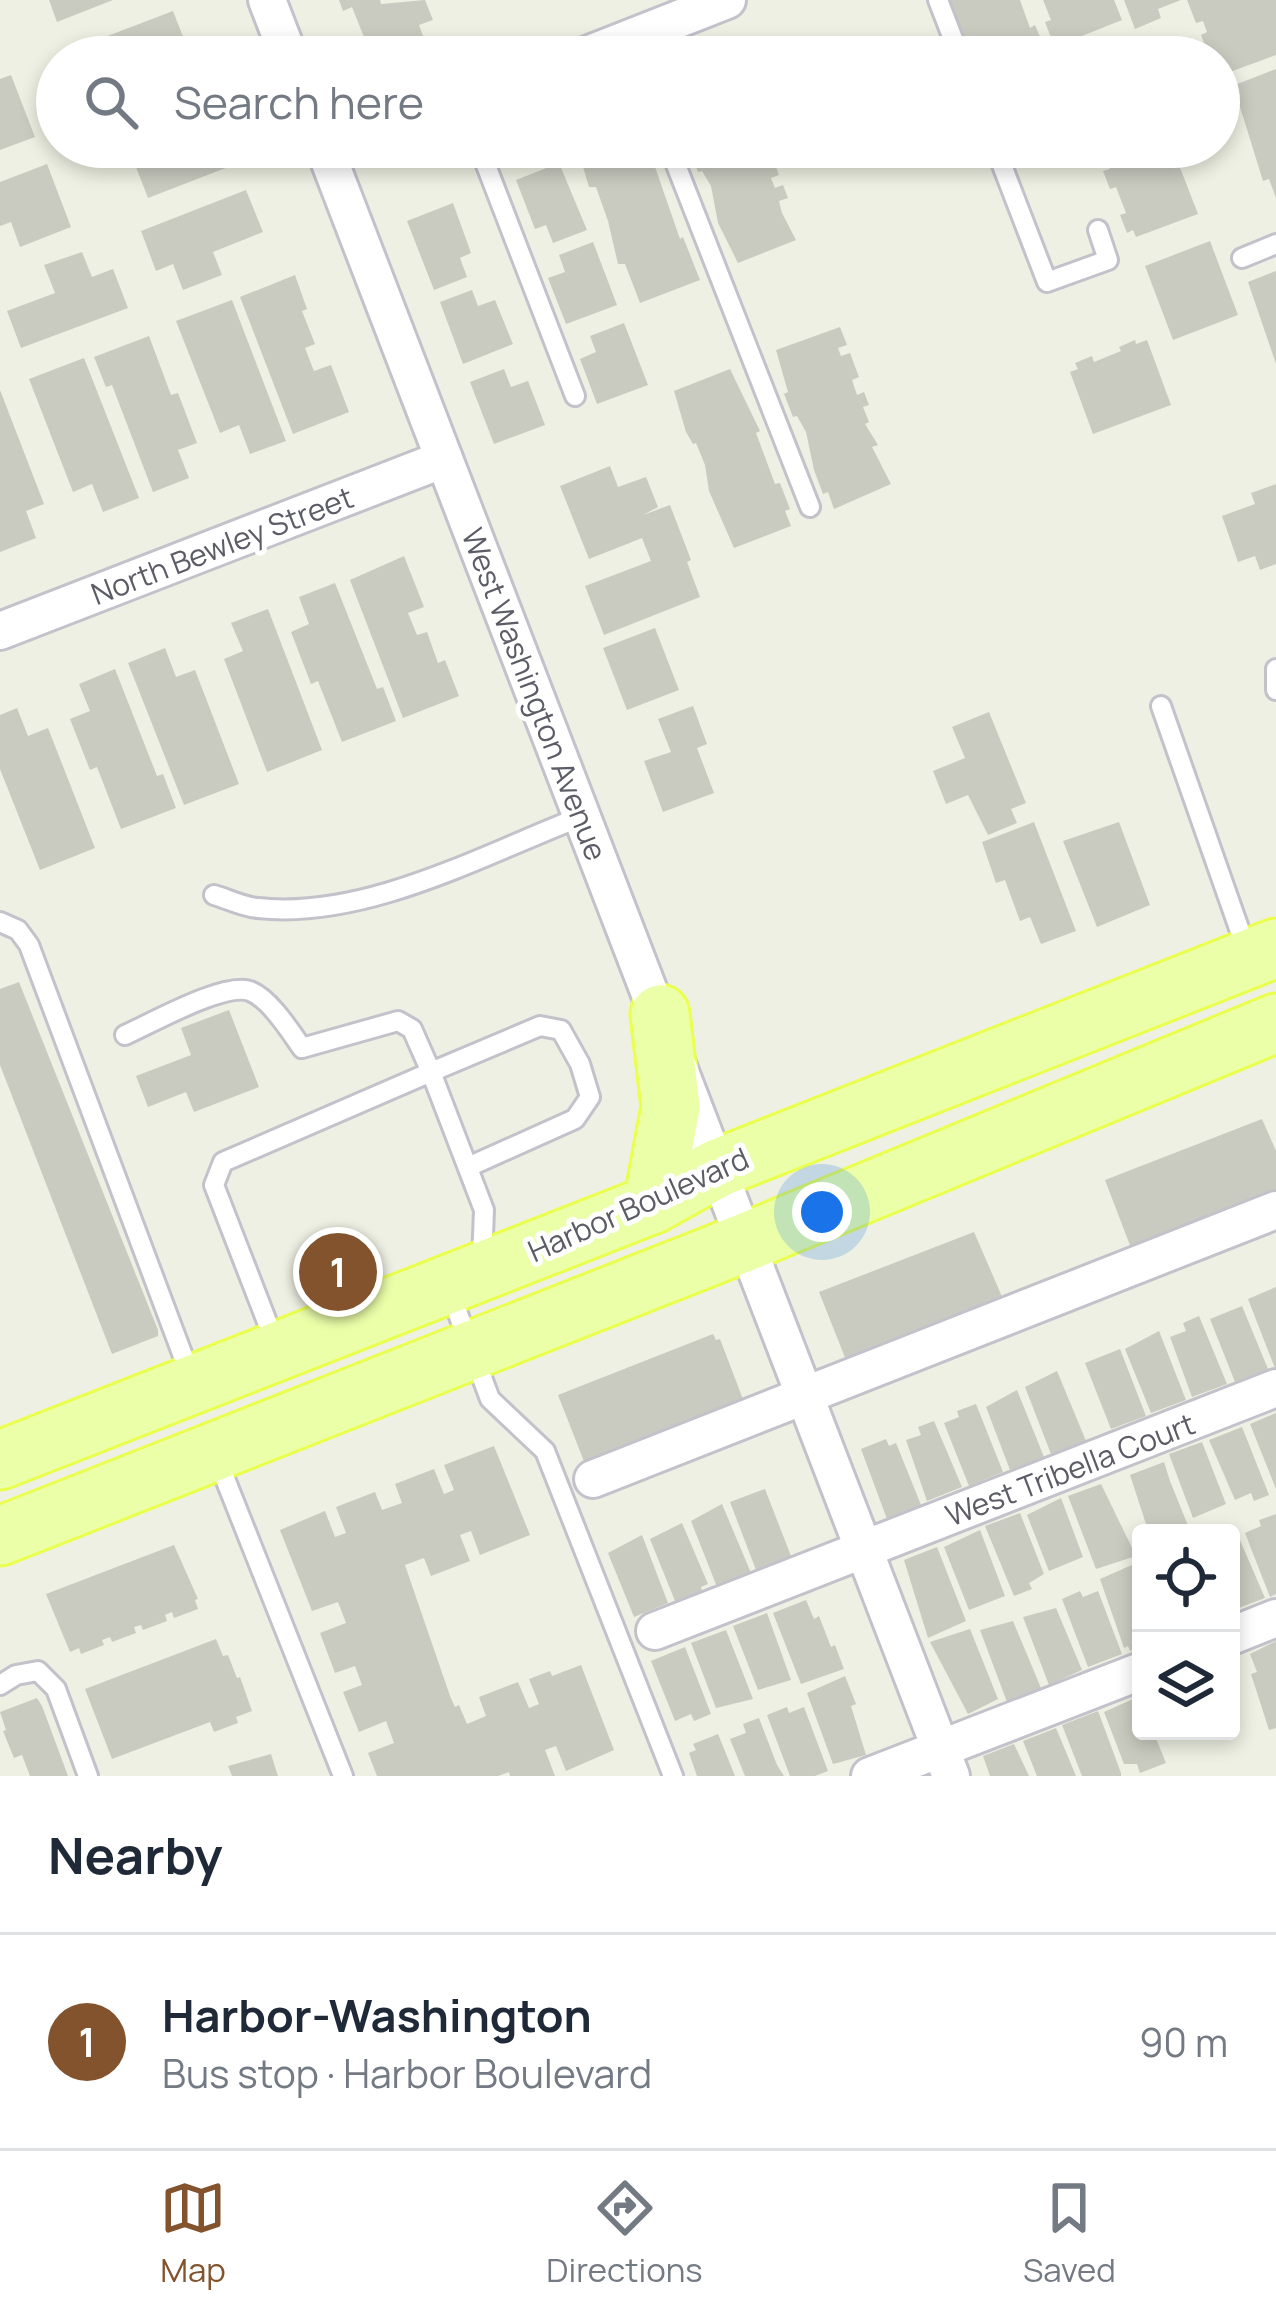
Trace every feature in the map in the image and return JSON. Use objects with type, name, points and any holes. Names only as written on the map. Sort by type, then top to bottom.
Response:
[{"type":"main road","name":"Harbor Boulevard","points":[[0,1460],[652,1204],[718,1168],[1263,953]]},
{"type":"main road","points":[[652,1204],[670,1107],[660,1014]]},
{"type":"main road","points":[[0,1536],[746,1242],[1276,1023]]},
{"type":"street","points":[[267,0],[281,36]]},
{"type":"street","points":[[655,36],[727,0]]},
{"type":"street","name":"West Washington Avenue","points":[[340,168],[444,459],[746,1242]]},
{"type":"street","name":"North Bewley Street","points":[[0,631],[444,459]]},
{"type":"street","points":[[593,1479],[1276,1210]]},
{"type":"street","points":[[746,1242],[946,1762]]},
{"type":"street","name":"West Tribella Court","points":[[655,1631],[1276,1388]]},
{"type":"street","points":[[1240,1632],[1276,1618]]},
{"type":"street","points":[[870,1776],[946,1762],[1132,1675]]},
{"type":"lane","points":[[938,0],[952,36]]},
{"type":"lane","points":[[486,168],[575,397]]},
{"type":"lane","points":[[677,168],[810,507]]},
{"type":"lane","points":[[1003,168],[1047,282],[1108,260],[1098,230]]},
{"type":"lane","points":[[1242,258],[1276,244]]},
{"type":"lane","points":[[1276,669],[1276,691]]},
{"type":"lane","points":[[1161,706],[1263,953]]},
{"type":"lane","points":[[214,895],[255,908],[337,907],[583,816]]},
{"type":"lane","points":[[0,922],[18,930],[29,945],[194,1384]]},
{"type":"lane","points":[[125,1035],[228,990],[252,992],[302,1048],[398,1021],[412,1029],[484,1210],[464,1278],[471,1351],[490,1399],[545,1451],[673,1776]]},
{"type":"lane","points":[[278,1351],[214,1185],[223,1162],[540,1026],[561,1030],[580,1064],[590,1097],[575,1120],[468,1167]]},
{"type":"lane","points":[[215,1452],[344,1776]]},
{"type":"lane","points":[[0,1685],[16,1675],[38,1671],[56,1689],[88,1776]]},
{"type":"building","points":[[49,0],[113,0],[57,22]]},
{"type":"building","points":[[339,0],[380,0],[381,4],[425,0],[433,20],[419,25],[423,36],[364,36],[352,7],[343,11]]},
{"type":"building","points":[[948,0],[1020,0],[1030,28],[1035,25],[1040,36],[962,36]]},
{"type":"building","points":[[1043,0],[1114,0],[1122,20],[1082,36],[1050,36],[1045,22],[1051,20]]},
{"type":"building","points":[[1124,0],[1181,0],[1158,9],[1161,18],[1135,29]]},
{"type":"building","points":[[1187,0],[1276,0],[1276,55],[1240,68],[1240,36],[1201,36],[1207,32],[1203,21],[1196,23]]},
{"type":"building","points":[[173,11],[183,36],[108,36]]},
{"type":"building","points":[[1276,69],[1276,198],[1269,179],[1263,181],[1240,107],[1240,83]]},
{"type":"building","points":[[11,75],[35,137],[0,150],[0,79]]},
{"type":"building","points":[[49,168],[71,227],[20,247],[11,222],[0,226],[0,182]]},
{"type":"building","points":[[136,168],[226,168],[148,198]]},
{"type":"building","points":[[546,168],[561,168],[587,230],[553,243],[546,225],[535,229],[516,180]]},
{"type":"building","points":[[583,168],[655,168],[700,280],[640,303],[625,264],[618,264],[596,187],[589,187]]},
{"type":"building","points":[[696,168],[776,168],[779,175],[771,178],[775,188],[783,185],[788,198],[779,201],[796,240],[738,263],[718,223],[711,186],[702,171]]},
{"type":"building","points":[[1180,168],[1198,214],[1136,237],[1133,230],[1127,233],[1120,215],[1126,213],[1116,187],[1110,189],[1103,171]]},
{"type":"building","points":[[246,190],[263,232],[213,252],[222,275],[183,290],[173,264],[156,271],[141,231]]},
{"type":"building","points":[[453,203],[471,253],[460,258],[467,277],[434,290],[407,221]]},
{"type":"building","points":[[1210,241],[1238,315],[1173,340],[1145,266]]},
{"type":"building","points":[[593,242],[617,305],[566,324],[548,278],[565,272],[559,255]]},
{"type":"building","points":[[82,252],[92,277],[113,269],[128,308],[21,348],[7,311],[55,293],[44,265]]},
{"type":"building","points":[[1276,271],[1276,364],[1248,282]]},
{"type":"building","points":[[295,275],[315,344],[305,348],[314,371],[331,365],[349,412],[293,434],[240,297]]},
{"type":"building","points":[[472,290],[478,306],[495,300],[513,344],[463,364],[440,302]]},
{"type":"building","points":[[232,300],[286,441],[250,454],[239,425],[220,433],[176,321]]},
{"type":"building","points":[[624,323],[648,385],[597,404],[580,359],[596,352],[590,336]]},
{"type":"building","points":[[840,327],[847,345],[838,348],[841,356],[850,353],[859,377],[852,380],[857,395],[864,392],[869,405],[863,407],[869,422],[865,424],[878,445],[872,447],[891,484],[834,509],[814,470],[806,432],[797,416],[793,417],[784,394],[788,392],[776,350]]},
{"type":"building","points":[[149,336],[171,395],[178,393],[197,443],[178,450],[189,478],[153,492],[112,385],[106,387],[94,357]]},
{"type":"building","points":[[1135,340],[1136,344],[1147,340],[1171,405],[1093,434],[1070,372],[1078,369],[1075,363],[1092,356],[1094,362]]},
{"type":"building","points":[[84,358],[139,498],[103,512],[92,484],[73,492],[29,379]]},
{"type":"building","points":[[504,369],[511,387],[528,381],[545,425],[494,444],[470,382]]},
{"type":"building","points":[[730,369],[760,431],[756,433],[790,509],[785,511],[791,526],[734,548],[674,391]]},
{"type":"building","points":[[0,390],[44,504],[26,511],[36,538],[0,552]]},
{"type":"building","points":[[610,466],[618,487],[646,477],[658,507],[643,515],[670,505],[700,597],[604,635],[585,586],[651,561],[642,538],[589,559],[560,486]]},
{"type":"building","points":[[1276,484],[1276,564],[1260,570],[1255,556],[1238,562],[1222,516],[1255,504],[1251,493]]},
{"type":"building","points":[[404,556],[424,607],[408,613],[417,635],[427,632],[438,663],[445,660],[459,696],[403,718],[350,580]]},
{"type":"building","points":[[335,583],[377,689],[383,687],[396,721],[342,742],[318,681],[311,684],[291,632],[309,624],[299,597]]},
{"type":"building","points":[[268,609],[322,750],[267,772],[224,659],[243,651],[231,623]]},
{"type":"building","points":[[655,628],[679,690],[627,710],[603,648]]},
{"type":"building","points":[[165,648],[176,677],[195,670],[239,784],[184,805],[128,663]]},
{"type":"building","points":[[115,669],[157,776],[163,774],[176,808],[121,829],[97,767],[90,770],[70,719],[90,711],[79,684]]},
{"type":"building","points":[[693,706],[707,744],[697,748],[714,793],[663,812],[644,761],[671,752],[658,719]]},
{"type":"building","points":[[17,708],[28,736],[48,728],[95,848],[40,870],[0,769],[0,715]]},
{"type":"building","points":[[989,712],[1026,803],[1011,809],[1017,823],[988,835],[968,795],[946,804],[933,771],[965,758],[952,727]]},
{"type":"building","points":[[1034,822],[1076,931],[1041,944],[1030,917],[1020,921],[1005,880],[996,883],[982,842]]},
{"type":"building","points":[[1119,822],[1150,905],[1097,927],[1063,841]]},
{"type":"building","points":[[19,982],[158,1330],[158,1336],[112,1354],[0,1065],[0,989]]},
{"type":"building","points":[[229,1010],[259,1087],[194,1112],[186,1092],[148,1107],[136,1076],[191,1055],[181,1028]]},
{"type":"building","points":[[1262,1119],[1276,1151],[1276,1193],[1131,1248],[1105,1180]]},
{"type":"building","points":[[974,1232],[1003,1299],[846,1360],[819,1292]]},
{"type":"building","points":[[1276,1287],[1276,1371],[1248,1299]]},
{"type":"building","points":[[1242,1306],[1268,1369],[1235,1382],[1210,1319]]},
{"type":"building","points":[[1199,1316],[1227,1384],[1192,1397],[1170,1337],[1186,1331],[1183,1323]]},
{"type":"building","points":[[1159,1331],[1186,1400],[1151,1413],[1125,1349]]},
{"type":"building","points":[[713,1334],[720,1339],[744,1402],[585,1464],[558,1395]]},
{"type":"building","points":[[1120,1349],[1146,1416],[1111,1429],[1085,1363]]},
{"type":"building","points":[[1057,1371],[1086,1441],[1051,1454],[1025,1387]]},
{"type":"building","points":[[1017,1390],[1044,1457],[1010,1470],[986,1407]]},
{"type":"building","points":[[976,1404],[1003,1472],[969,1486],[944,1423],[959,1417],[957,1411]]},
{"type":"building","points":[[1276,1413],[1276,1489],[1250,1424]]},
{"type":"building","points":[[934,1421],[962,1487],[927,1501],[906,1440],[921,1435],[918,1427]]},
{"type":"building","points":[[1242,1427],[1269,1495],[1254,1501],[1251,1493],[1235,1500],[1209,1440]]},
{"type":"building","points":[[886,1439],[889,1446],[896,1443],[921,1505],[887,1519],[861,1449]]},
{"type":"building","points":[[1202,1442],[1226,1504],[1193,1518],[1169,1454]]},
{"type":"building","points":[[494,1446],[530,1535],[480,1555],[471,1531],[460,1535],[470,1561],[431,1576],[424,1558],[405,1565],[450,1696],[467,1724],[486,1716],[479,1697],[518,1682],[529,1708],[539,1704],[529,1679],[581,1665],[614,1750],[566,1771],[556,1746],[545,1750],[555,1776],[510,1776],[509,1772],[498,1776],[377,1776],[368,1753],[394,1743],[386,1721],[359,1732],[343,1692],[362,1685],[355,1666],[335,1673],[320,1633],[346,1623],[338,1602],[312,1611],[280,1530],[325,1511],[335,1537],[346,1533],[336,1507],[375,1492],[382,1510],[402,1503],[395,1484],[434,1469],[444,1494],[454,1490],[444,1465]]},
{"type":"building","points":[[1164,1462],[1187,1524],[1146,1524],[1130,1475]]},
{"type":"building","points":[[1101,1484],[1132,1548],[1132,1557],[1096,1569],[1068,1496]]},
{"type":"building","points":[[765,1489],[791,1556],[756,1570],[730,1502]]},
{"type":"building","points":[[1061,1498],[1083,1557],[1049,1571],[1027,1515]]},
{"type":"building","points":[[722,1504],[751,1573],[717,1587],[691,1521]]},
{"type":"building","points":[[1020,1513],[1044,1574],[1029,1583],[1032,1589],[1014,1596],[985,1526]]},
{"type":"building","points":[[1276,1514],[1276,1594],[1270,1597],[1245,1533],[1261,1526],[1259,1520]]},
{"type":"building","points":[[682,1523],[708,1584],[675,1601],[650,1539]]},
{"type":"building","points":[[980,1530],[1005,1596],[969,1610],[944,1547]]},
{"type":"building","points":[[642,1535],[668,1603],[634,1617],[608,1553]]},
{"type":"building","points":[[1240,1540],[1265,1598],[1240,1608]]},
{"type":"building","points":[[174,1545],[198,1609],[174,1618],[172,1612],[165,1615],[167,1621],[143,1630],[141,1625],[134,1627],[136,1633],[112,1642],[110,1637],[102,1640],[104,1645],[81,1654],[79,1648],[70,1652],[46,1594]]},
{"type":"building","points":[[937,1547],[966,1621],[928,1638],[904,1560]]},
{"type":"building","points":[[1132,1565],[1130,1651],[1124,1648],[1100,1579]]},
{"type":"building","points":[[1080,1591],[1083,1597],[1098,1591],[1122,1654],[1088,1667],[1062,1599]]},
{"type":"building","points":[[806,1600],[814,1619],[819,1616],[831,1647],[835,1645],[844,1669],[801,1684],[773,1613]]},
{"type":"building","points":[[1056,1608],[1082,1670],[1049,1685],[1023,1617]]},
{"type":"building","points":[[767,1613],[791,1680],[758,1690],[733,1626]]},
{"type":"building","points":[[1013,1621],[1041,1688],[1007,1702],[980,1630]]},
{"type":"building","points":[[970,1629],[998,1699],[968,1714],[930,1642]]},
{"type":"building","points":[[726,1630],[753,1699],[716,1708],[691,1643]]},
{"type":"building","points":[[216,1639],[240,1677],[252,1711],[236,1717],[238,1723],[214,1732],[210,1722],[112,1759],[85,1689]]},
{"type":"building","points":[[1276,1641],[1276,1728],[1269,1730],[1251,1674],[1257,1672],[1250,1654]]},
{"type":"building","points":[[685,1647],[711,1714],[694,1721],[691,1714],[675,1721],[651,1661]]},
{"type":"building","points":[[845,1676],[866,1755],[833,1764],[807,1693]]},
{"type":"building","points":[[37,1698],[68,1776],[30,1776],[22,1755],[14,1758],[3,1731],[0,1712]]},
{"type":"building","points":[[1132,1700],[1132,1740],[1157,1740],[1166,1763],[1140,1773],[1137,1764],[1124,1764],[1104,1712]]},
{"type":"building","points":[[787,1707],[789,1713],[804,1707],[828,1771],[790,1776],[767,1715]]},
{"type":"building","points":[[1098,1711],[1121,1776],[1082,1776],[1062,1725]]},
{"type":"building","points":[[759,1718],[784,1776],[745,1776],[730,1739],[746,1733],[743,1724]]},
{"type":"building","points":[[1056,1728],[1076,1776],[1037,1776],[1023,1741]]},
{"type":"building","points":[[718,1734],[735,1776],[697,1776],[689,1753],[696,1750],[693,1744]]},
{"type":"building","points":[[1014,1744],[1029,1776],[990,1776],[983,1756]]},
{"type":"building","points":[[271,1754],[278,1776],[232,1776],[228,1766]]},
{"type":"place","name":"Harbor-Washington","points":[[338,1272]]}]
